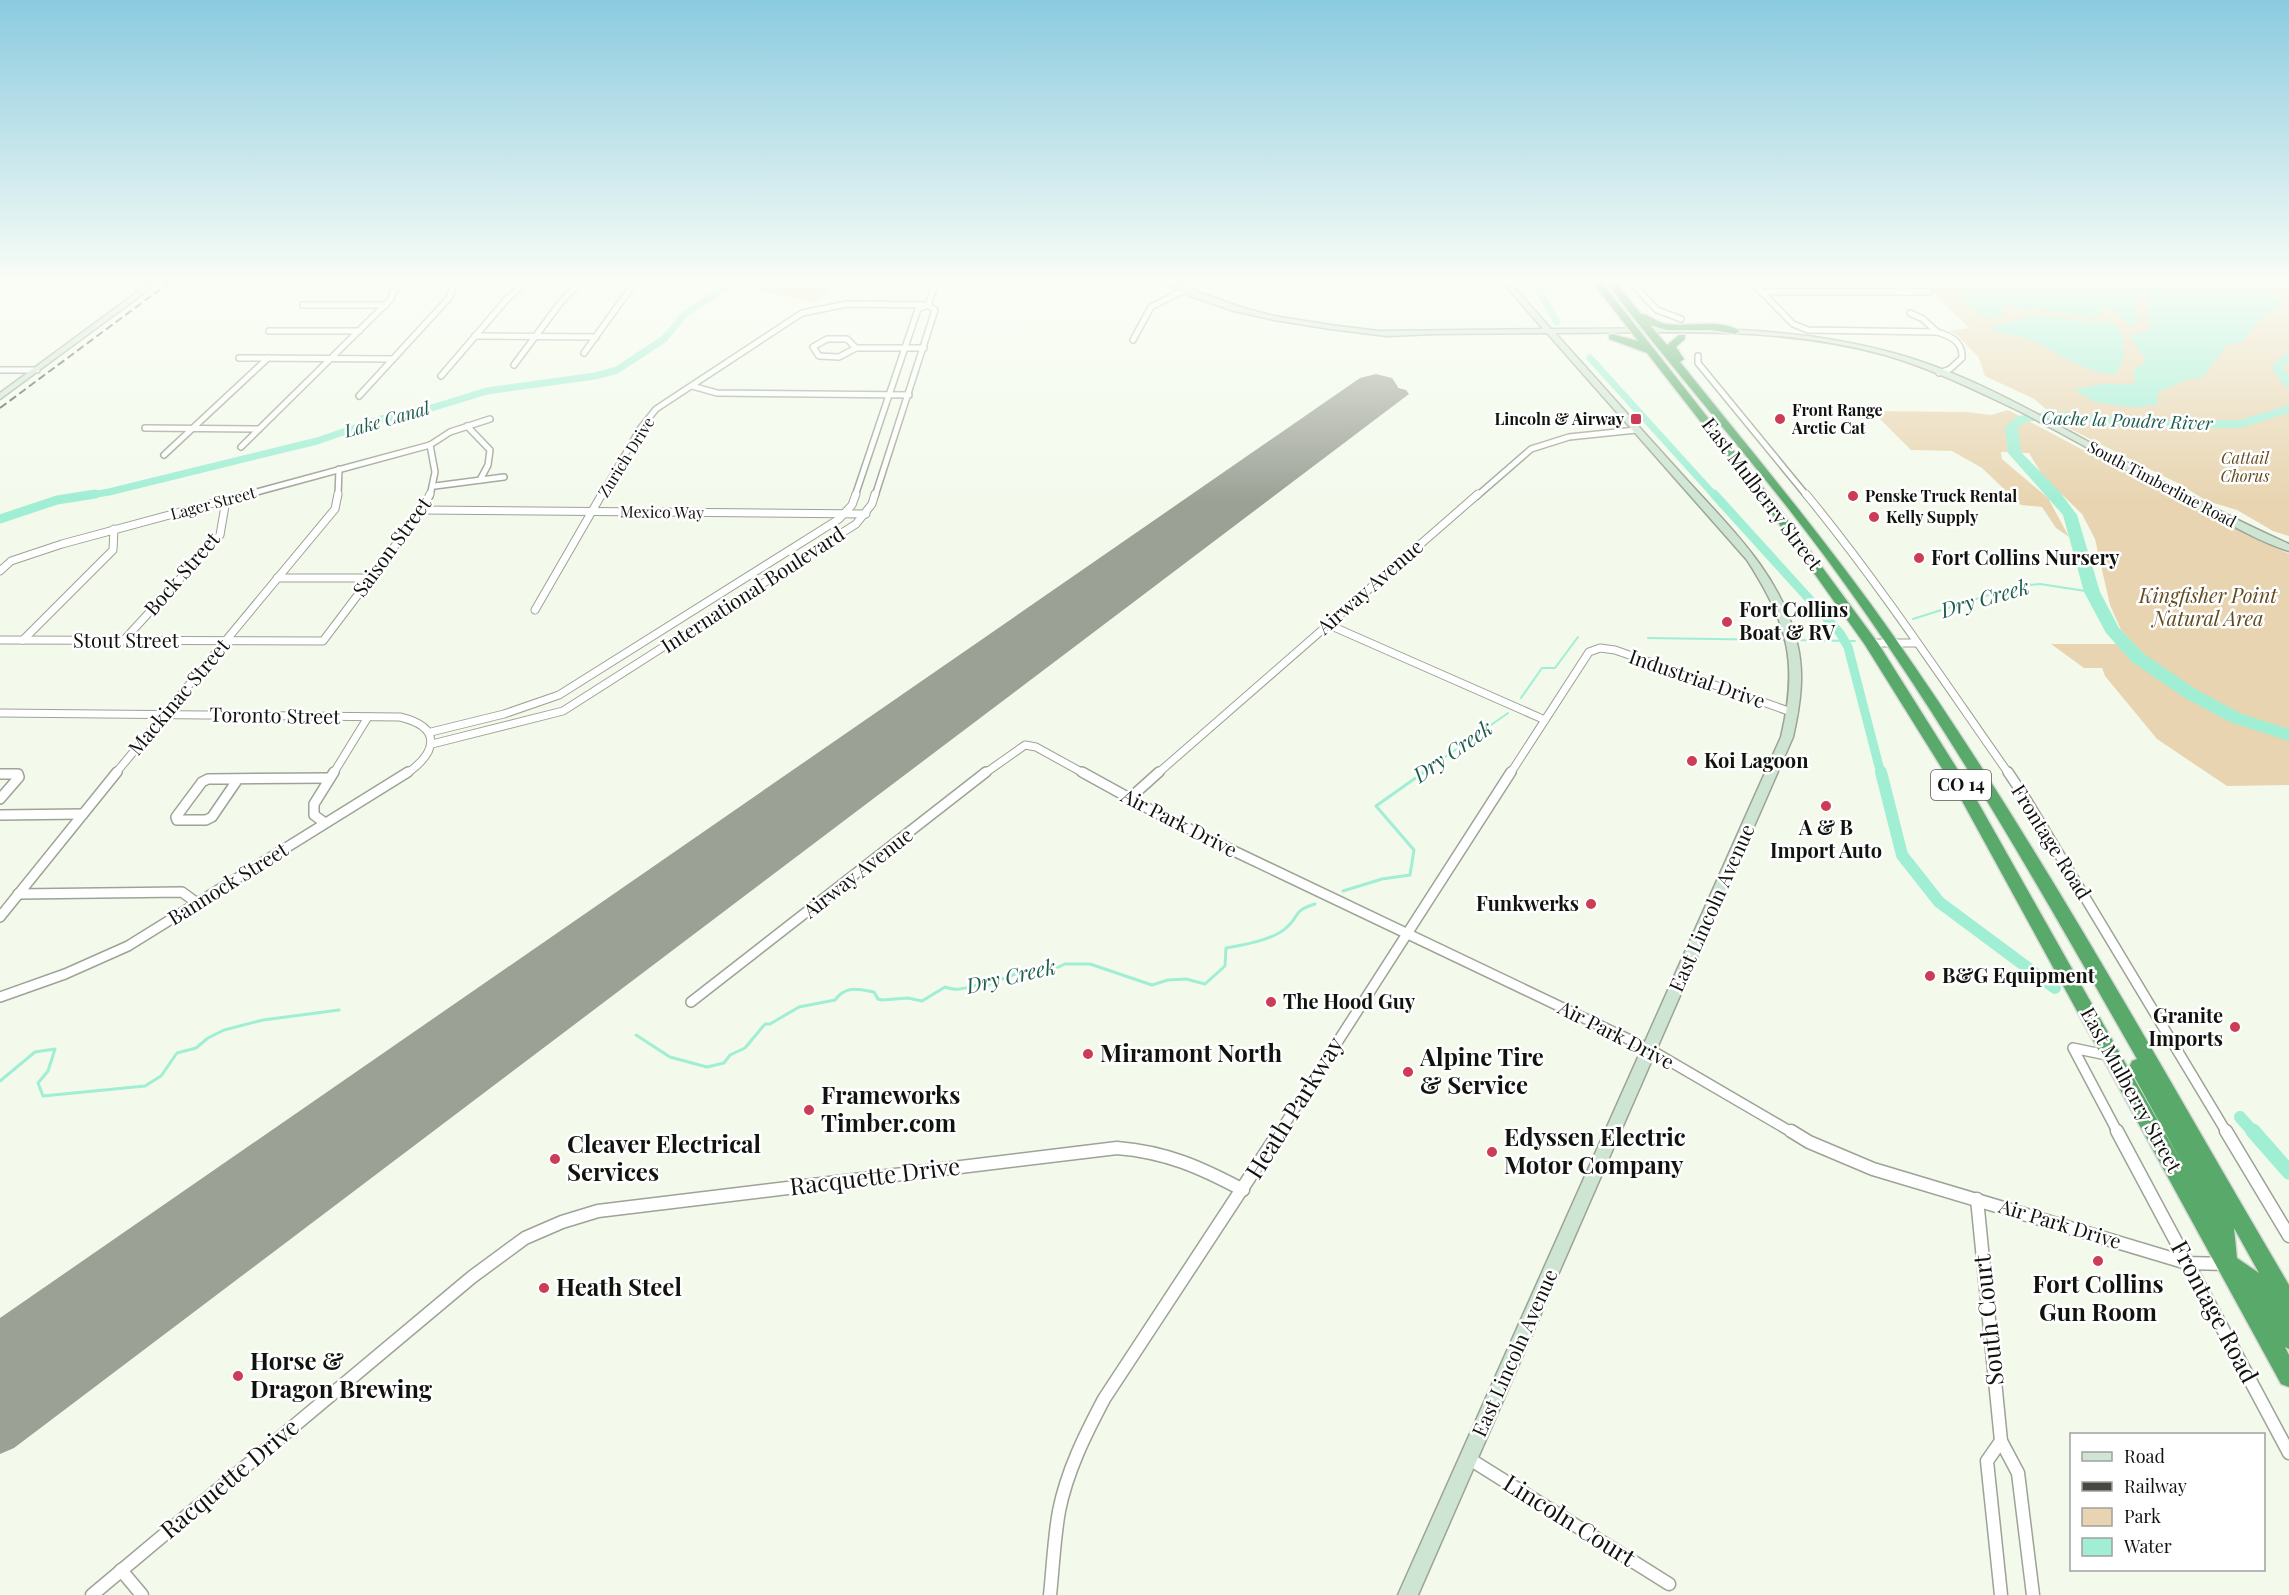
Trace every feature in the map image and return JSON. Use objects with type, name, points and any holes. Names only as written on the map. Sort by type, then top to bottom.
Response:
[{"type":"highway","points":[[1648,353],[1675,388],[1694,406]]},
{"type":"highway","name":"East Mulberry Street","points":[[1653,353],[1771,505],[1871,643],[1968,797],[2289,1376]]},
{"type":"highway","name":"East Mulberry Street","points":[[1669,353],[1830,555],[1892,643],[1984,783],[2281,1280],[2289,1305]]},
{"type":"highway","points":[[1674,353],[1719,409],[1724,422]]},
{"type":"highway","points":[[2064,919],[2115,1026],[2219,1212],[2224,1231],[2227,1264],[2246,1273],[2289,1338]]},
{"type":"main road","points":[[0,397],[59,353]]},
{"type":"main road","name":"East Lincoln Avenue","points":[[1408,1595],[1787,737],[1794,713],[1797,680],[1792,641],[1784,614],[1772,588],[1751,558],[1569,353]]},
{"type":"main road","name":"South Timberline Road","points":[[1850,353],[1939,373]]},
{"type":"main road","name":"South Timberline Road","points":[[1878,353],[1914,363],[2009,403],[2222,517],[2289,548]]},
{"type":"street","points":[[241,447],[337,353]]},
{"type":"street","points":[[360,396],[398,353]]},
{"type":"street","points":[[441,376],[460,353]]},
{"type":"street","points":[[514,365],[523,353]]},
{"type":"street","name":"Zurich Drive","points":[[535,610],[646,420],[657,409],[741,353]]},
{"type":"street","points":[[817,353],[819,356],[839,357],[845,353]]},
{"type":"street","name":"International Boulevard","points":[[431,738],[559,695],[843,514],[852,505],[904,353]]},
{"type":"street","name":"International Boulevard","points":[[431,738],[563,711],[847,530],[866,514],[873,504],[922,353]]},
{"type":"street","points":[[1939,373],[1960,362],[1962,353]]},
{"type":"street","name":"Frontage Road","points":[[1698,356],[1698,363],[1816,504],[2024,796],[2289,1236]]},
{"type":"street","points":[[239,358],[393,359]]},
{"type":"street","points":[[164,455],[268,358]]},
{"type":"street","points":[[0,369],[37,370]]},
{"type":"street","points":[[692,386],[717,393],[909,395]]},
{"type":"street","name":"Lager Street","points":[[0,571],[12,561],[114,529],[430,445],[450,432],[490,419]]},
{"type":"street","points":[[467,426],[490,450],[488,465],[480,480]]},
{"type":"street","points":[[145,428],[260,429]]},
{"type":"street","name":"Airway Avenue","points":[[1130,798],[1327,624],[1531,449],[1548,442],[1574,437],[1636,430]]},
{"type":"street","name":"Saison Street","points":[[324,641],[422,510],[435,486],[437,476],[430,445]]},
{"type":"street","name":"Mackinac Street","points":[[0,917],[163,715],[335,509],[338,502],[339,469]]},
{"type":"street","points":[[435,486],[504,477]]},
{"type":"street","name":"Bock Street","points":[[123,641],[220,535],[226,500]]},
{"type":"street","name":"Mexico Way","points":[[422,510],[866,514]]},
{"type":"street","points":[[23,640],[112,550],[114,529]]},
{"type":"street","points":[[277,579],[370,578]]},
{"type":"street","points":[[1327,624],[1545,720]]},
{"type":"street","name":"Stout Street","points":[[0,640],[324,641]]},
{"type":"street","points":[[1871,643],[1917,643]]},
{"type":"street","name":"Heath Parkway","points":[[1050,1595],[1059,1512],[1070,1471],[1104,1399],[1243,1190],[1589,652],[1600,648]]},
{"type":"street","name":"Industrial Drive","points":[[1600,648],[1615,650],[1794,713]]},
{"type":"street","name":"Toronto Street","points":[[0,713],[368,717],[416,720],[428,727],[431,738]]},
{"type":"street","points":[[325,823],[314,815],[312,810],[368,717]]},
{"type":"street","name":"Bannock Street","points":[[0,997],[40,986],[85,968],[128,946],[409,772],[421,762],[431,738]]},
{"type":"street","name":"Airway Avenue","points":[[691,1002],[1015,750],[1025,745]]},
{"type":"street","name":"Air Park Drive","points":[[1025,745],[1036,747],[1238,853],[1650,1049],[1764,1117],[1818,1146],[1873,1168],[2187,1263],[2227,1264]]},
{"type":"street","points":[[0,774],[18,774],[20,777],[0,799]]},
{"type":"street","points":[[238,779],[207,820],[177,820],[176,817],[202,782],[208,779],[330,778]]},
{"type":"street","points":[[0,815],[83,814]]},
{"type":"street","points":[[18,894],[182,892],[197,903]]},
{"type":"street","name":"Frontage Road","points":[[2113,1057],[2073,1048],[2289,1453]]},
{"type":"street","name":"Racquette Drive","points":[[92,1595],[472,1277],[525,1238],[562,1222],[598,1211],[1117,1148],[1170,1155],[1194,1163],[1243,1190]]},
{"type":"street","name":"South Court","points":[[1977,1199],[2001,1441],[2018,1473],[2032,1595]]},
{"type":"street","points":[[2001,1441],[1987,1461],[2001,1595]]},
{"type":"street","name":"Lincoln Court","points":[[1468,1458],[1669,1584]]},
{"type":"street","points":[[121,1570],[142,1595]]},
{"type":"green space","name":"Cattail Chorus","points":[[1975,353],[2289,353],[2289,536],[2273,531],[2237,510],[2207,501],[2179,484],[2045,416],[2052,414],[2034,399],[1985,376],[1979,358]]},
{"type":"green space","name":"Kingfisher Point Natural Area","points":[[2008,410],[2201,513],[2289,554],[2289,785],[2227,786],[2157,739],[2105,676],[2102,668],[2084,668],[2051,644],[2134,644],[2121,630],[2110,605],[2095,539],[2082,514],[2043,476],[2029,453],[2001,452],[2002,459],[2048,498],[2069,537],[2056,528],[2042,507],[2021,505],[1982,468],[1952,451],[1911,450],[1872,411],[1967,412],[1991,415]]},
{"type":"water","points":[[2057,353],[2123,353],[2123,362],[2115,374],[2102,373],[2078,365]]},
{"type":"water","points":[[2141,353],[2221,353],[2203,377],[2186,380],[2158,392],[2157,405],[2132,407],[2095,402],[2074,389],[2104,384],[2135,384],[2134,370],[2146,361]]},
{"type":"waterway","name":"Lake Canal","points":[[85,496],[317,441],[381,419],[412,414],[487,391],[595,376],[617,370],[642,353]]},
{"type":"waterway","name":"Cache la Poudre River","points":[[2289,356],[2277,367],[2289,384]]},
{"type":"waterway","points":[[1590,358],[1715,496]]},
{"type":"waterway","name":"Cache la Poudre River","points":[[2289,409],[2241,424],[2147,425],[2053,415],[2021,419],[2011,427],[2015,453],[2054,494],[2070,515],[2092,592],[2112,630],[2138,658],[2191,694],[2236,718],[2289,735]]},
{"type":"waterway","name":"Lake Canal","points":[[0,519],[57,500],[95,494]]},
{"type":"waterway","points":[[1714,494],[1840,633],[1848,647],[1881,774]]},
{"type":"waterway","name":"Dry Creek","points":[[1913,619],[2017,586],[2040,584],[2092,592]]},
{"type":"waterway","name":"Dry Creek","points":[[1521,698],[1542,668],[1555,668],[1578,637]]},
{"type":"waterway","name":"Dry Creek","points":[[1648,638],[1788,640]]},
{"type":"waterway","name":"Dry Creek","points":[[1794,640],[1855,641]]},
{"type":"waterway","name":"Dry Creek","points":[[1421,774],[1508,713]]},
{"type":"waterway","name":"Dry Creek","points":[[1343,891],[1382,879],[1410,875],[1414,850],[1376,806],[1424,772]]},
{"type":"waterway","points":[[1881,772],[1902,855],[1939,902],[2055,988]]},
{"type":"waterway","name":"Dry Creek","points":[[636,1035],[670,1057],[707,1067],[724,1063],[730,1055],[745,1048],[765,1024],[770,1024],[799,1007],[835,1000],[843,992],[853,989],[874,992],[878,999],[882,1000],[908,998],[922,1001],[945,987],[962,989],[989,985],[997,977],[1003,979],[1015,974],[1024,976],[1065,964],[1090,964],[1152,985],[1168,980],[1186,979],[1205,984],[1225,966],[1226,948],[1274,936],[1291,924],[1300,911],[1315,904]]},
{"type":"waterway","name":"Dry Creek","points":[[0,1081],[35,1052],[55,1049],[48,1071],[38,1083],[43,1096],[145,1086],[161,1076],[177,1053],[196,1048],[208,1038],[224,1030],[263,1020],[339,1010]]},
{"type":"waterway","points":[[2240,1117],[2254,1133]]},
{"type":"waterway","points":[[2253,1131],[2289,1172]]},
{"type":"taxiway","points":[[0,1434],[1400,394],[1376,387]]},
{"type":"runway","points":[[0,1376],[1376,387]]},
{"type":"railway","points":[[0,408],[74,353]]},
{"type":"place","name":"Lincoln & Airway","points":[[1636,419]]},
{"type":"place","name":"Front Range Arctic Cat","points":[[1780,419]]},
{"type":"place","name":"Penske Truck Rental","points":[[1853,496]]},
{"type":"place","name":"Kelly Supply","points":[[1874,517]]},
{"type":"place","name":"Fort Collins Nursery","points":[[1919,558]]},
{"type":"place","name":"Fort Collins Boat & RV","points":[[1727,622]]},
{"type":"place","name":"Koi Lagoon","points":[[1692,761]]},
{"type":"place","name":"A & B Import Auto","points":[[1826,806]]},
{"type":"place","name":"Funkwerks","points":[[1591,904]]},
{"type":"place","name":"B&G Equipment","points":[[1930,976]]},
{"type":"place","name":"The Hood Guy","points":[[1271,1002]]},
{"type":"place","name":"Granite Imports","points":[[2235,1027]]},
{"type":"place","name":"Miramont North","points":[[1088,1054]]},
{"type":"place","name":"Alpine Tire & Service","points":[[1408,1072]]},
{"type":"place","name":"Frameworks Timber.com","points":[[809,1110]]},
{"type":"place","name":"Edyssen Electric Motor Company","points":[[1492,1152]]},
{"type":"place","name":"Cleaver Electrical Services","points":[[555,1159]]},
{"type":"place","name":"Fort Collins Gun Room","points":[[2098,1261]]},
{"type":"place","name":"Heath Steel","points":[[544,1288]]},
{"type":"place","name":"Horse & Dragon Brewing","points":[[238,1376]]}]
